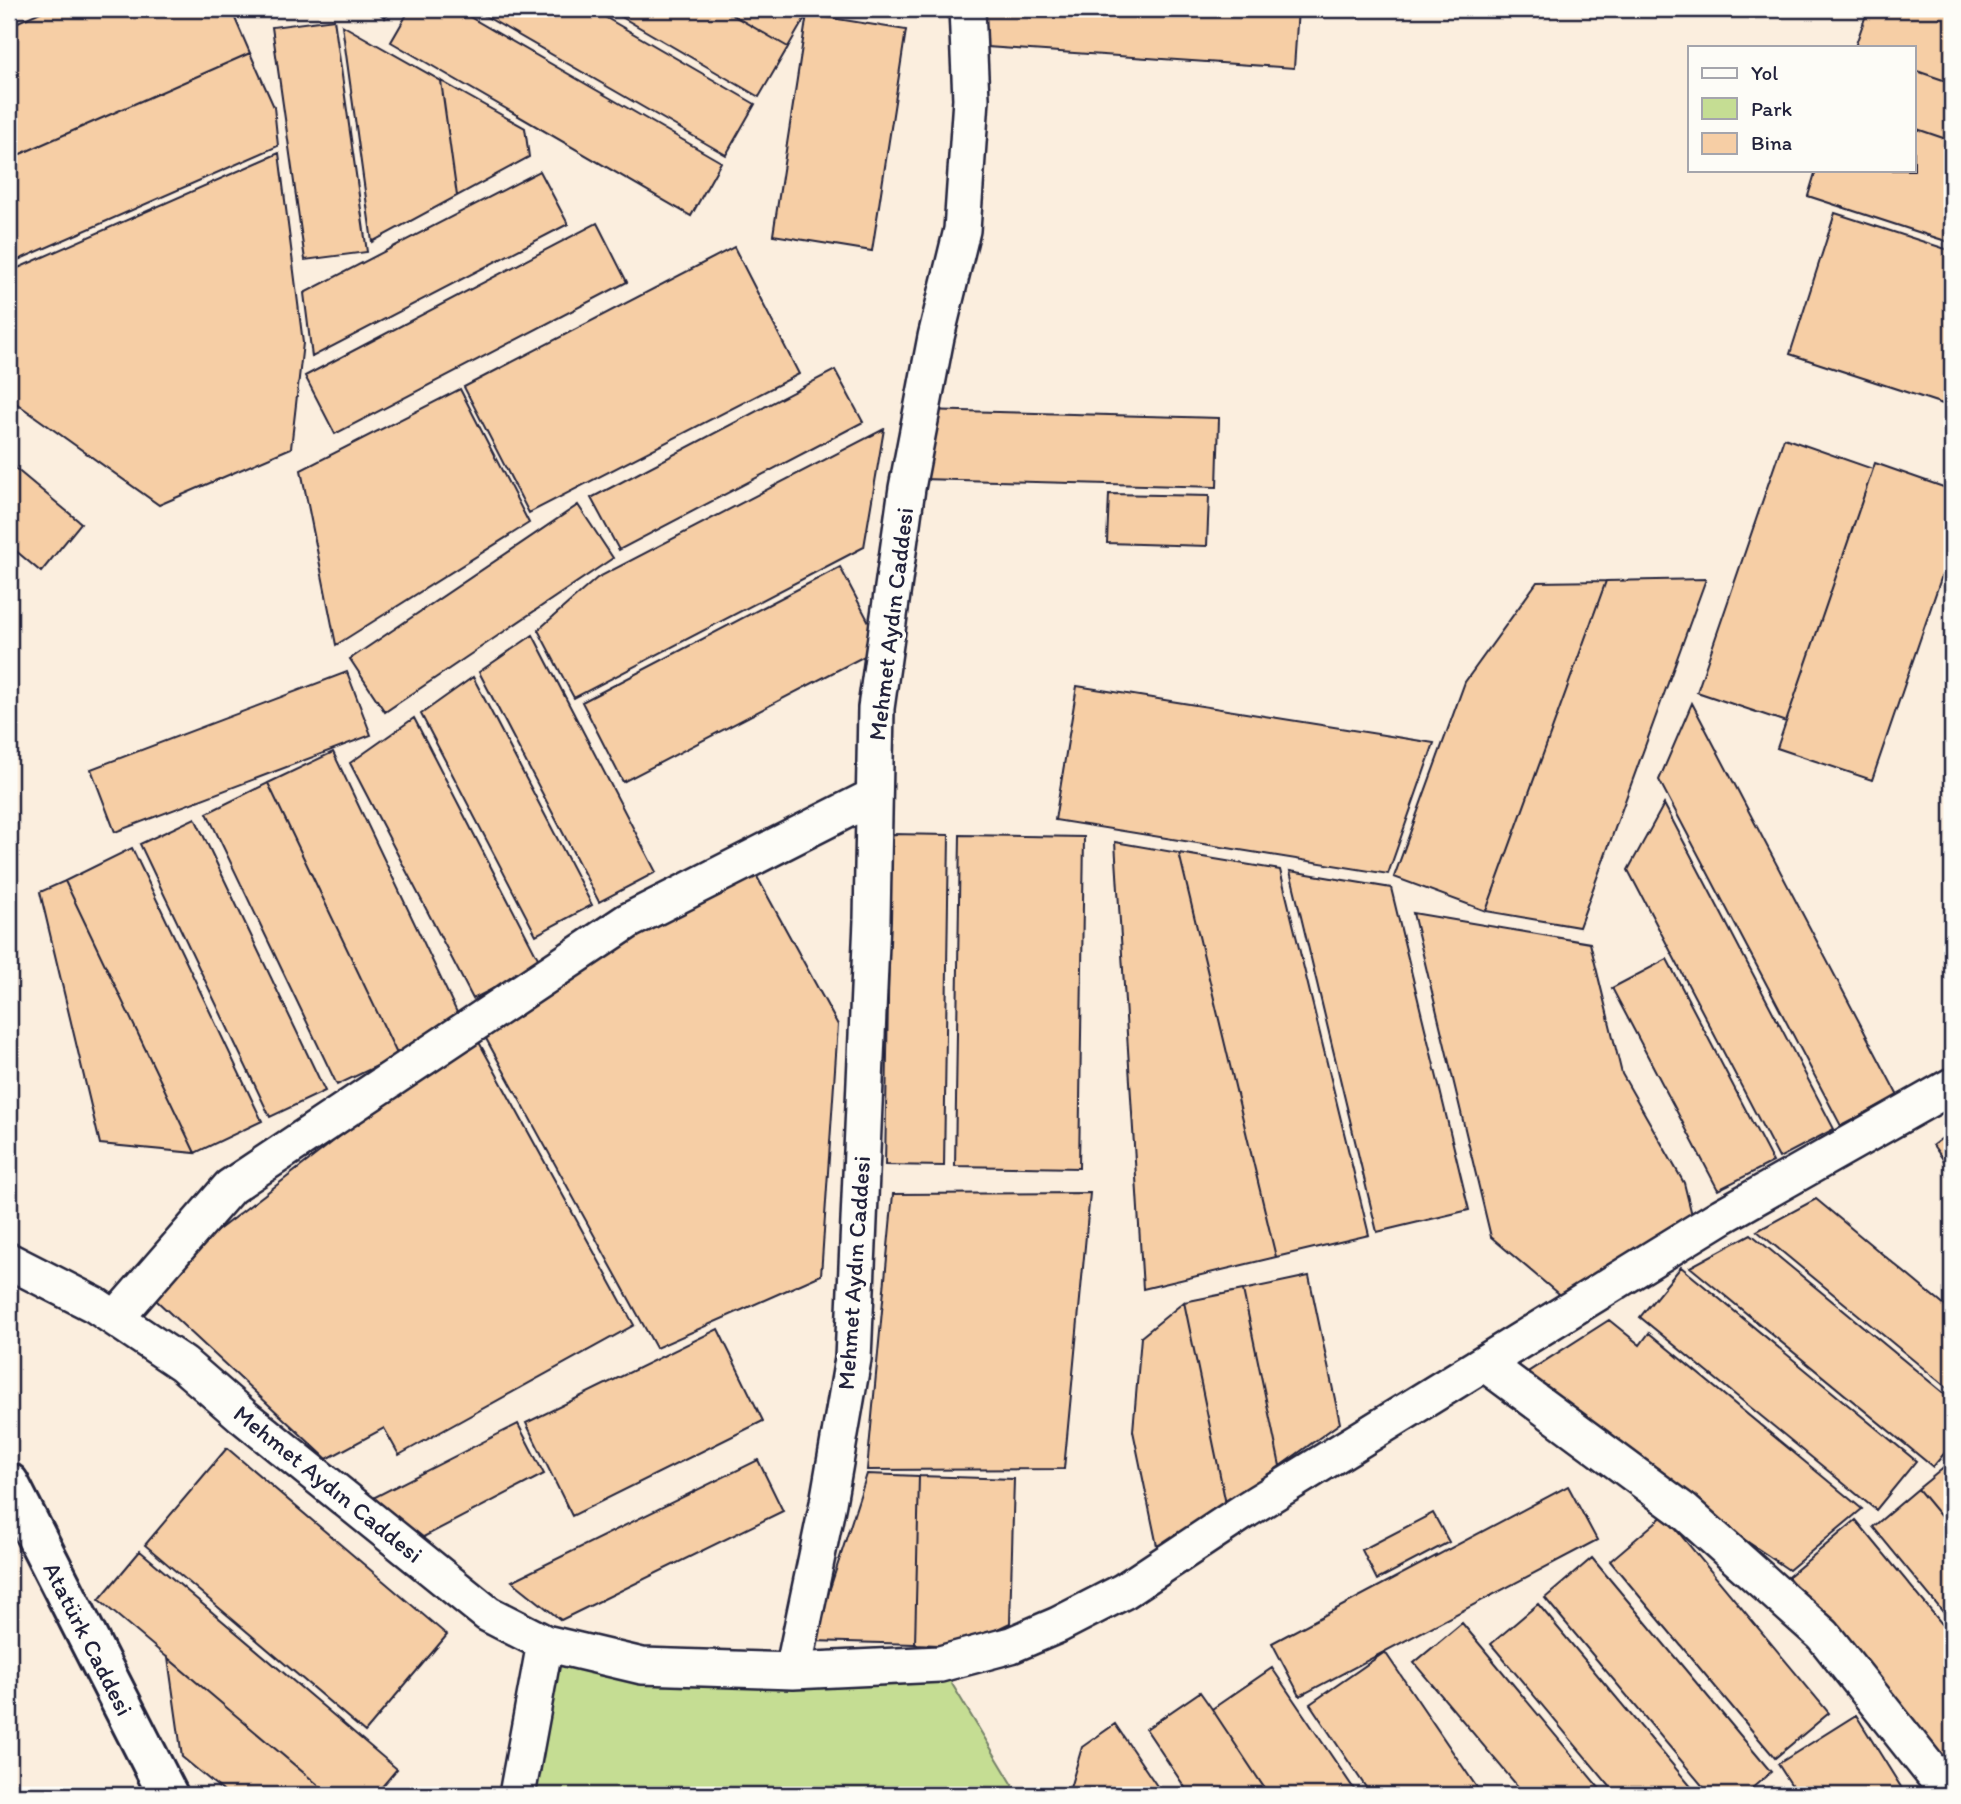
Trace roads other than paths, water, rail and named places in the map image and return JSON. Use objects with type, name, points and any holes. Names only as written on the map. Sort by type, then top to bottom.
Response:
[{"type":"street","name":"Mehmet Aydın Caddesi","points":[[9,1261],[95,1305],[183,1363],[244,1417],[488,1614],[545,1643],[642,1666],[793,1671],[828,1503],[853,1359],[872,920],[876,708],[907,488],[936,337],[962,230],[971,99],[967,9]]},
{"type":"street","points":[[116,1318],[230,1187],[628,920],[874,796]]},
{"type":"street","points":[[793,1671],[940,1664],[1012,1645],[1058,1625],[1124,1591],[1246,1510],[1722,1216],[1952,1086]]},
{"type":"street","points":[[1484,1363],[1684,1511],[1823,1635],[1950,1795]]},
{"type":"street","name":"Atatürk Caddesi","points":[[9,1483],[168,1795]]},
{"type":"street","points":[[517,1795],[545,1643]]}]
